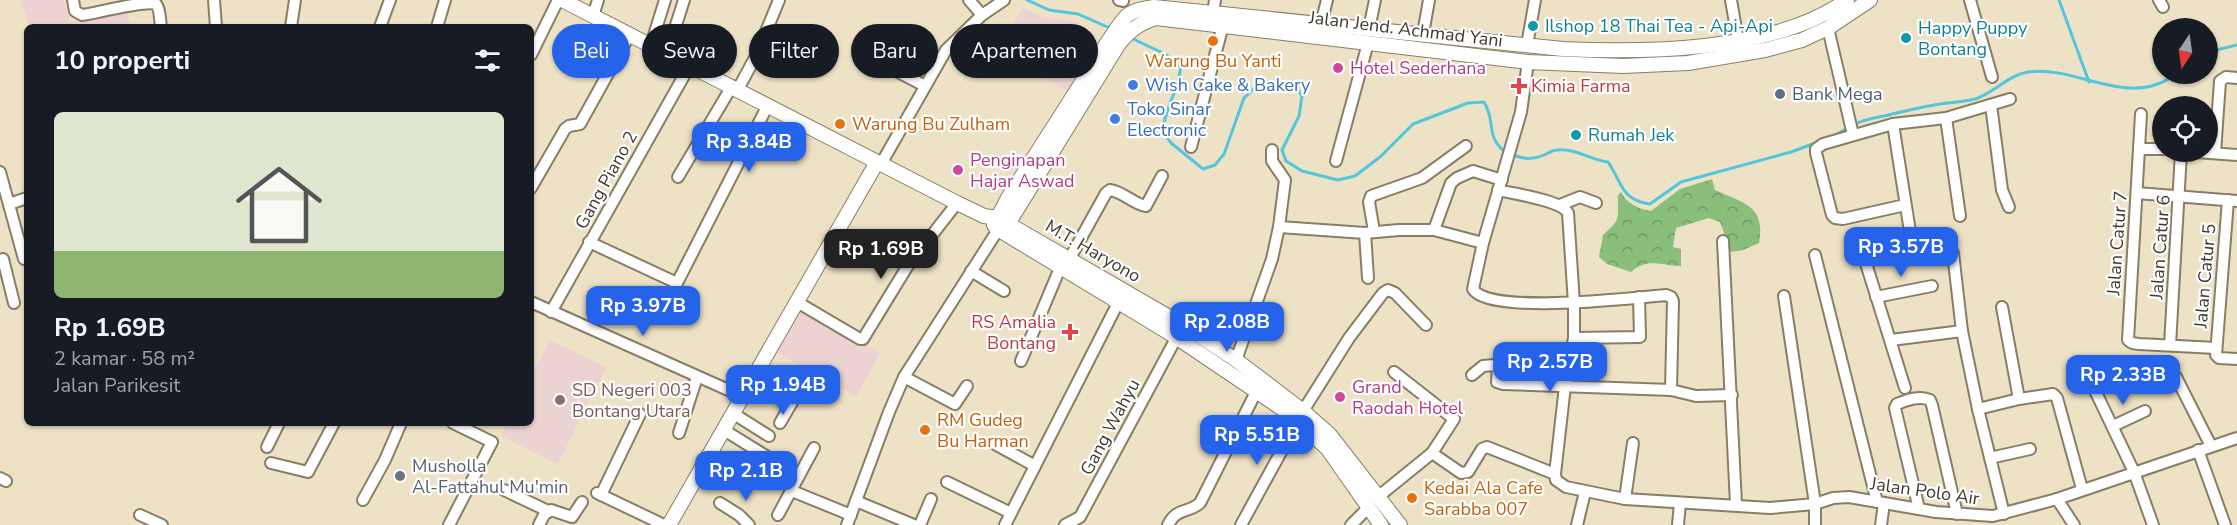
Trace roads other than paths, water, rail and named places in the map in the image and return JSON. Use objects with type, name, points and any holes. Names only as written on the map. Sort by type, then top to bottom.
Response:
[{"type":"street","points":[[73,0],[75,11],[82,15],[122,3],[149,0],[158,5],[161,24]]},
{"type":"street","points":[[214,0],[216,24]]},
{"type":"street","points":[[291,24],[295,0]]},
{"type":"street","points":[[381,24],[390,0]]},
{"type":"street","points":[[438,24],[445,0]]},
{"type":"street","points":[[534,51],[562,0]]},
{"type":"street","name":"M.T. Haryono","points":[[562,0],[609,24]]},
{"type":"street","points":[[593,16],[598,0]]},
{"type":"street","points":[[658,24],[665,0]]},
{"type":"street","points":[[676,24],[684,0]]},
{"type":"street","points":[[678,177],[756,56],[779,0]]},
{"type":"street","points":[[969,0],[982,15]]},
{"type":"street","points":[[669,525],[946,50],[982,15],[1004,0]]},
{"type":"street","points":[[1327,0],[1327,29]]},
{"type":"street","points":[[1336,161],[1369,36],[1375,0]]},
{"type":"street","points":[[1423,34],[1429,0]]},
{"type":"street","points":[[1527,45],[1535,0]]},
{"type":"street","points":[[1731,0],[1740,55]]},
{"type":"street","name":"Jalan Jend. Achmad Yani","points":[[1369,36],[1423,34],[1527,45],[1630,52],[1738,40],[1796,27],[1832,11],[1847,0]]},
{"type":"street","name":"Jalan Jend. Achmad Yani","points":[[1125,10],[1142,23],[1156,18],[1223,25],[1327,29],[1528,62],[1623,66],[1688,63],[1740,55],[1802,40],[1828,28],[1870,0]]},
{"type":"street","points":[[1970,0],[1992,77]]},
{"type":"street","name":"Jalan Jend. Achmad Yani","points":[[1125,10],[1214,6],[1304,28]]},
{"type":"street","name":"Jalan Jend. Achmad Yani","points":[[997,225],[1008,198],[1114,43],[1125,10]]},
{"type":"street","points":[[1191,147],[1223,25]]},
{"type":"street","points":[[1828,28],[1852,127]]},
{"type":"street","name":"M.T. Haryono","points":[[630,34],[642,40]]},
{"type":"street","points":[[1717,43],[1720,58]]},
{"type":"street","points":[[1528,62],[1521,112],[1483,243],[1473,284],[1475,293],[1479,296],[1536,304],[1666,296],[1673,299],[1671,390]]},
{"type":"street","points":[[534,183],[565,129],[580,124],[606,78]]},
{"type":"street","name":"Gang Piano 2","points":[[551,312],[682,78]]},
{"type":"street","name":"M.T. Haryono","points":[[716,78],[957,203],[1180,331],[1256,392],[1330,435],[1400,525]]},
{"type":"street","points":[[910,78],[925,86]]},
{"type":"street","points":[[2218,101],[2219,84],[2222,78],[2237,78]]},
{"type":"street","points":[[1906,208],[1837,219],[1832,215],[1816,148],[1852,127],[1946,118],[2010,99]]},
{"type":"street","points":[[590,242],[676,283],[768,105]]},
{"type":"street","points":[[1991,105],[2003,193],[2009,207]]},
{"type":"street","name":"Jalan Catur 7","points":[[2141,114],[2128,340],[2135,344],[2170,345]]},
{"type":"street","points":[[1946,118],[1960,216]]},
{"type":"street","points":[[1893,124],[1911,239]]},
{"type":"street","points":[[1368,278],[1370,198],[1422,178],[1466,146]]},
{"type":"street","points":[[2139,149],[2152,149]]},
{"type":"street","points":[[1236,360],[1265,281],[1279,227],[1285,180],[1272,161],[1272,150]]},
{"type":"street","points":[[2218,153],[2237,154]]},
{"type":"street","name":"Jalan Catur 6","points":[[2170,345],[2181,162]]},
{"type":"street","points":[[1434,230],[1448,187],[1453,180],[1473,171],[1500,185],[1560,205],[1568,213],[1574,338],[1555,474]]},
{"type":"street","points":[[0,172],[24,256],[2,259],[14,303]]},
{"type":"street","points":[[1021,360],[1065,263],[1106,193],[1115,190],[1146,206],[1162,176]]},
{"type":"street","points":[[2137,193],[2232,200]]},
{"type":"street","points":[[1560,205],[1581,197],[1596,203]]},
{"type":"street","points":[[9,204],[24,199]]},
{"type":"street","name":"Jalan Catur 5","points":[[2216,352],[2232,200]]},
{"type":"street","points":[[797,302],[861,339],[907,267],[957,203]]},
{"type":"street","points":[[792,492],[849,520],[904,377],[971,271],[997,225]]},
{"type":"street","points":[[1279,227],[1369,232],[1434,230],[1483,243]]},
{"type":"street","points":[[1905,387],[1864,256],[1911,239],[1942,242],[1950,247],[1953,253],[1962,331],[1977,409],[2004,514]]},
{"type":"street","points":[[1723,241],[1736,504]]},
{"type":"street","points":[[1815,255],[1881,503],[1881,525]]},
{"type":"street","name":"M.T. Haryono","points":[[1065,263],[1119,301],[1236,360],[1300,416],[1327,448],[1381,525]]},
{"type":"street","points":[[971,271],[1004,291]]},
{"type":"street","points":[[1876,297],[1932,286]]},
{"type":"street","points":[[1241,525],[1300,416],[1349,338],[1383,293],[1388,290],[1395,293],[1426,325]]},
{"type":"street","points":[[1784,296],[1815,504],[1815,525]]},
{"type":"street","points":[[1574,338],[1640,337],[1640,297]]},
{"type":"street","points":[[948,482],[1010,521],[1035,466],[1119,301]]},
{"type":"street","points":[[534,307],[744,397]]},
{"type":"street","points":[[2002,308],[2019,399]]},
{"type":"street","name":"Gang Wahyu","points":[[1065,525],[1080,517],[1180,331]]},
{"type":"street","points":[[1891,340],[1962,331]]},
{"type":"street","points":[[2170,345],[2216,352],[2220,358],[2237,359]]},
{"type":"street","points":[[1472,375],[1483,366],[1494,365],[1497,367],[1499,384],[1671,390],[1696,396],[1732,395]]},
{"type":"street","points":[[1379,496],[1432,453],[1453,424],[1454,417],[1394,372]]},
{"type":"street","points":[[679,433],[697,377]]},
{"type":"street","points":[[904,377],[955,404],[967,386]]},
{"type":"street","points":[[2176,377],[2211,446]]},
{"type":"street","points":[[752,382],[791,404]]},
{"type":"street","points":[[2091,382],[2134,472],[2154,525]]},
{"type":"street","points":[[780,423],[801,386]]},
{"type":"street","points":[[1168,525],[1175,514],[1200,503],[1256,392]]},
{"type":"street","points":[[1977,409],[2053,394],[2082,489]]},
{"type":"street","points":[[1919,509],[1894,408],[1901,402],[1924,397],[1930,400],[1932,405],[1957,514]]},
{"type":"street","points":[[2113,426],[2145,411]]},
{"type":"street","points":[[640,414],[598,494],[664,525]]},
{"type":"street","points":[[734,414],[769,436]]},
{"type":"street","points":[[267,447],[278,426]]},
{"type":"street","points":[[272,463],[308,472],[332,426]]},
{"type":"street","points":[[363,500],[385,460],[400,426]]},
{"type":"street","points":[[449,525],[492,442],[472,427]]},
{"type":"street","points":[[724,430],[774,461]]},
{"type":"street","name":"Jalan Polo Air","points":[[1432,453],[1463,474],[1468,472],[1482,449],[1487,447],[1555,474],[1556,480],[1561,484],[1585,492],[1625,499],[1736,504],[1770,508],[1815,504],[1842,497],[1957,514],[1987,516],[2004,514],[2057,499],[2237,438]]},
{"type":"street","points":[[1625,499],[1633,443]]},
{"type":"street","points":[[995,444],[1035,466]]},
{"type":"street","points":[[778,515],[814,448]]},
{"type":"street","points":[[1990,458],[2030,449]]},
{"type":"street","points":[[2198,450],[2225,525]]},
{"type":"street","points":[[504,490],[548,511],[557,511],[572,517],[582,502]]},
{"type":"street","points":[[1577,525],[1585,492]]},
{"type":"street","points":[[920,525],[931,499]]},
{"type":"street","points":[[2057,499],[2074,525]]},
{"type":"street","points":[[856,501],[914,525]]},
{"type":"street","points":[[720,503],[740,515],[749,525]]},
{"type":"street","points":[[1678,525],[1680,503]]},
{"type":"street","points":[[1351,525],[1369,507]]},
{"type":"street","points":[[539,525],[548,511]]},
{"type":"street","points":[[140,516],[162,525]]},
{"type":"waterway","points":[[1027,0],[1049,10],[1078,14],[1112,29]]},
{"type":"waterway","points":[[2059,0],[2089,82]]},
{"type":"waterway","points":[[1131,38],[1165,54],[1181,67],[1162,130],[1171,143],[1203,169],[1215,165],[1224,154],[1244,98],[1262,81],[1295,86],[1302,96],[1299,116],[1282,150],[1286,161],[1302,171],[1338,180],[1355,176],[1380,157],[1413,124],[1468,103],[1484,102],[1488,109],[1495,140],[1506,153]]},
{"type":"waterway","points":[[2218,50],[2237,45]]},
{"type":"waterway","points":[[1853,125],[1868,119],[1975,99],[2014,77],[2028,72],[2065,74],[2121,87],[2140,88],[2158,84]]},
{"type":"waterway","points":[[1835,135],[1848,128]]},
{"type":"waterway","points":[[1513,155],[1532,158],[1554,150],[1564,150],[1608,162],[1628,195],[1640,202],[1650,204],[1681,182],[1791,152],[1818,142]]},
{"type":"place","name":"Ilshop 18 Thai Tea - Api-Api","points":[[1533,26]]},
{"type":"place","name":"Happy Puppy Bontang","points":[[1906,38]]},
{"type":"place","name":"Warung Bu Yanti","points":[[1213,41]]},
{"type":"place","name":"Hotel Sederhana","points":[[1338,68]]},
{"type":"place","name":"Wish Cake & Bakery","points":[[1133,85]]},
{"type":"place","name":"Kimia Farma","points":[[1519,86]]},
{"type":"place","name":"Bank Mega","points":[[1780,94]]},
{"type":"place","name":"Toko Sinar Electronic","points":[[1115,119]]},
{"type":"place","name":"Warung Bu Zulham","points":[[840,124]]},
{"type":"place","name":"Rumah Jek","points":[[1576,135]]},
{"type":"place","name":"Penginapan Hajar Aswad","points":[[958,170]]},
{"type":"place","name":"RS Amalia Bontang","points":[[1070,332]]},
{"type":"place","name":"Grand Raodah Hotel","points":[[1340,397]]},
{"type":"place","name":"SD Negeri 003 Bontang Utara","points":[[560,400]]},
{"type":"place","name":"RM Gudeg Bu Harman","points":[[925,430]]},
{"type":"place","name":"Musholla Al-Fattahul Mu'min","points":[[400,476]]},
{"type":"place","name":"Kedai Ala Cafe Sarabba 007","points":[[1412,498]]}]
